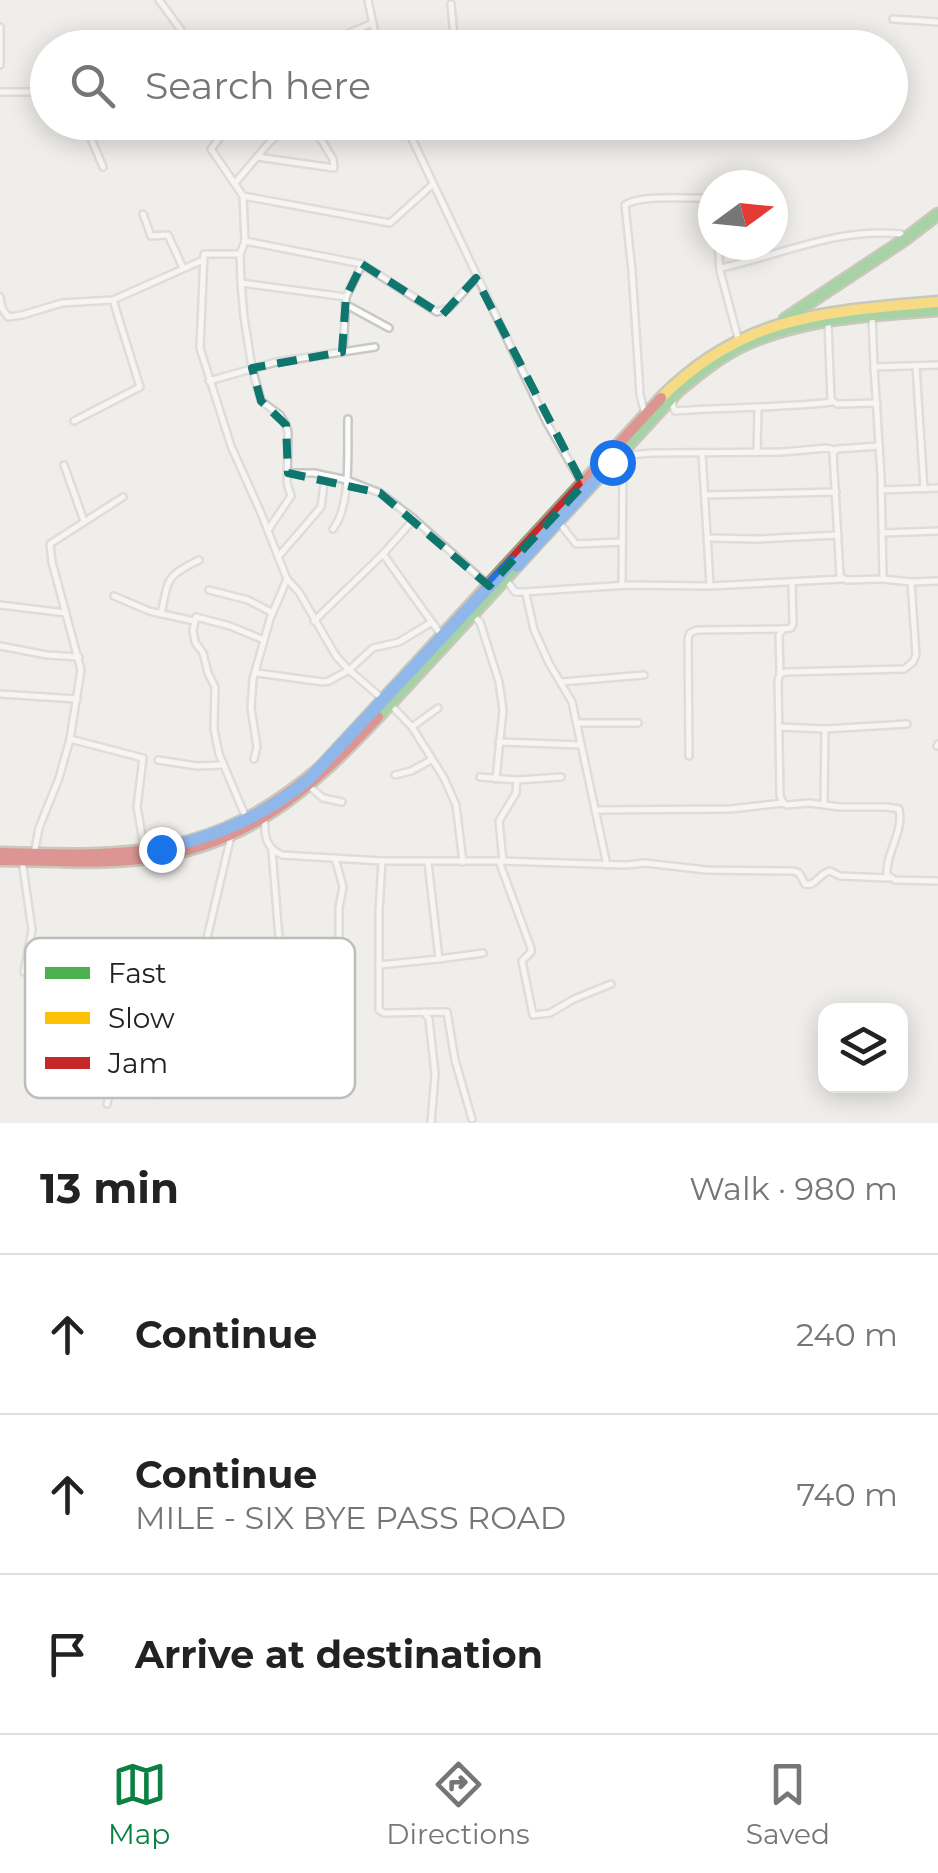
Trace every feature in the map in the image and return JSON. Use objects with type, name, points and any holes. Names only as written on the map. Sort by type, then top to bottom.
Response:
[{"type":"street","points":[[159,0],[181,30]]},
{"type":"street","points":[[368,0],[374,30]]},
{"type":"street","points":[[451,4],[453,30]]},
{"type":"street","points":[[894,19],[938,22]]},
{"type":"street","points":[[356,30],[373,23]]},
{"type":"street","points":[[0,27],[0,65]]},
{"type":"street","points":[[0,92],[30,92]]},
{"type":"street","points":[[92,140],[103,167]]},
{"type":"street","points":[[219,140],[212,149],[243,196],[245,241],[240,254],[241,283],[252,368],[261,402],[286,425],[287,483],[291,496],[268,530]]},
{"type":"street","points":[[235,183],[274,140]]},
{"type":"street","points":[[258,157],[334,168],[333,158],[322,140]]},
{"type":"street","points":[[412,140],[547,424],[583,485]]},
{"type":"street","points":[[243,196],[390,223],[433,184]]},
{"type":"street","points":[[645,414],[640,394],[625,205],[629,201],[698,198]]},
{"type":"street","points":[[143,214],[152,236],[168,234],[183,269]]},
{"type":"street","points":[[764,335],[938,214]]},
{"type":"street","points":[[721,268],[848,234],[884,232],[901,234],[904,240]]},
{"type":"street","points":[[245,241],[362,264],[437,312],[449,308],[476,278]]},
{"type":"street","points":[[240,254],[204,254],[200,341],[209,381],[240,469],[286,579],[299,592],[336,656],[412,727],[444,778],[459,813],[464,862]]},
{"type":"street","points":[[0,297],[4,318],[62,303],[113,300],[203,260]]},
{"type":"street","points":[[720,260],[738,338]]},
{"type":"street","points":[[343,352],[346,300],[362,264]]},
{"type":"street","points":[[241,283],[346,300],[390,328]]},
{"type":"street","points":[[74,420],[140,388],[113,300]]},
{"type":"street","points":[[0,857],[144,852],[193,842],[246,820],[286,797],[309,779],[472,615],[645,414],[697,366],[738,338],[782,321],[938,302]]},
{"type":"street","points":[[0,857],[133,860],[196,848],[266,818],[310,787],[340,759],[442,636],[703,369],[764,335],[828,319],[938,310]]},
{"type":"street","points":[[872,316],[884,579]]},
{"type":"street","points":[[828,319],[832,402]]},
{"type":"street","points":[[209,381],[276,362],[375,346]]},
{"type":"street","points":[[874,367],[938,364]]},
{"type":"street","points":[[916,366],[924,489]]},
{"type":"street","points":[[673,397],[676,411],[832,402],[877,404]]},
{"type":"street","points":[[757,452],[758,406]]},
{"type":"street","points":[[333,529],[342,512],[347,480],[348,418]]},
{"type":"street","points":[[621,456],[879,446]]},
{"type":"street","points":[[834,450],[842,579]]},
{"type":"street","points":[[702,452],[710,586]]},
{"type":"street","points":[[621,456],[622,585]]},
{"type":"street","points":[[64,465],[84,521]]},
{"type":"street","points":[[288,473],[314,472],[380,493],[414,518],[489,586]]},
{"type":"street","points":[[278,556],[321,507],[325,476]]},
{"type":"street","points":[[882,490],[938,488]]},
{"type":"street","points":[[704,495],[836,492]]},
{"type":"street","points":[[34,854],[70,739],[81,670],[50,544],[123,497]]},
{"type":"street","points":[[314,621],[414,518]]},
{"type":"street","points":[[558,521],[576,544],[622,542]]},
{"type":"street","points":[[883,532],[938,531]]},
{"type":"street","points":[[709,538],[838,535]]},
{"type":"street","points":[[383,554],[442,636]]},
{"type":"street","points":[[161,614],[166,584],[178,571],[199,560]]},
{"type":"street","points":[[505,578],[515,592],[842,579],[938,581]]},
{"type":"street","points":[[254,759],[257,747],[251,692],[272,612],[286,579]]},
{"type":"street","points":[[780,674],[910,666],[916,655],[911,582]]},
{"type":"street","points":[[689,756],[690,633],[791,628],[792,583]]},
{"type":"street","points":[[209,590],[248,600],[272,612]]},
{"type":"street","points":[[524,592],[534,630],[572,702],[607,864]]},
{"type":"street","points":[[114,596],[149,611],[194,621]]},
{"type":"street","points":[[0,605],[66,612]]},
{"type":"street","points":[[472,615],[480,622],[499,682],[503,710],[496,778]]},
{"type":"street","points":[[246,820],[219,754],[214,730],[216,687],[195,642],[194,621],[196,617],[230,626],[264,640]]},
{"type":"street","points":[[256,673],[329,681],[349,670],[373,648],[399,642],[432,622]]},
{"type":"street","points":[[783,629],[778,680],[783,803]]},
{"type":"street","points":[[0,646],[79,657]]},
{"type":"street","points":[[562,682],[644,675]]},
{"type":"street","points":[[0,694],[78,699]]},
{"type":"street","points":[[412,727],[438,708]]},
{"type":"street","points":[[578,724],[638,723]]},
{"type":"street","points":[[780,727],[907,724]]},
{"type":"street","points":[[824,805],[825,728]]},
{"type":"street","points":[[70,739],[143,758],[137,807],[144,852]]},
{"type":"street","points":[[499,742],[581,745]]},
{"type":"street","points":[[158,760],[197,766],[224,765]]},
{"type":"street","points":[[395,775],[432,760]]},
{"type":"street","points":[[480,777],[516,780],[561,776]]},
{"type":"street","points":[[516,780],[516,793],[500,821],[501,861],[531,948],[522,960],[532,1015],[550,1013],[611,984]]},
{"type":"street","points":[[310,787],[324,798],[342,802]]},
{"type":"street","points":[[594,810],[730,808],[783,803],[887,806],[899,809],[901,816],[886,869],[890,878]]},
{"type":"street","points":[[266,818],[279,938]]},
{"type":"street","points":[[205,938],[231,836]]},
{"type":"street","points":[[272,850],[282,855],[382,861],[645,863],[706,870],[794,871],[809,886],[830,871],[840,876],[938,880]]},
{"type":"street","points":[[335,858],[342,888],[339,938]]},
{"type":"street","points":[[22,860],[30,938]]},
{"type":"street","points":[[382,861],[379,1010],[446,1012],[472,1120]]},
{"type":"street","points":[[428,862],[438,959]]},
{"type":"street","points":[[379,965],[483,953]]},
{"type":"street","points":[[424,1012],[429,1019],[435,1074],[431,1123]]},
{"type":"street","points":[[107,1104],[108,1098]]},
{"type":"highlighted area","points":[[362,264],[442,315],[476,278],[583,485],[489,586],[380,493],[288,473],[286,425],[261,401],[252,368],[342,352],[346,297]]},
{"type":"traffic: fast","points":[[785,319],[938,214]]},
{"type":"traffic: fast","points":[[378,717],[679,390],[709,366],[765,336],[813,323],[938,310]]},
{"type":"traffic: slow","points":[[661,398],[692,370],[756,333],[823,315],[938,302]]},
{"type":"traffic: jam","points":[[0,853],[91,854],[170,846],[207,836],[281,798],[320,768],[661,398]]},
{"type":"traffic: jam","points":[[0,860],[129,860],[216,841],[247,827],[302,790],[378,717]]},
{"type":"route","points":[[161,849],[193,842],[241,823],[309,779],[512,562],[517,566],[612,462]]}]
